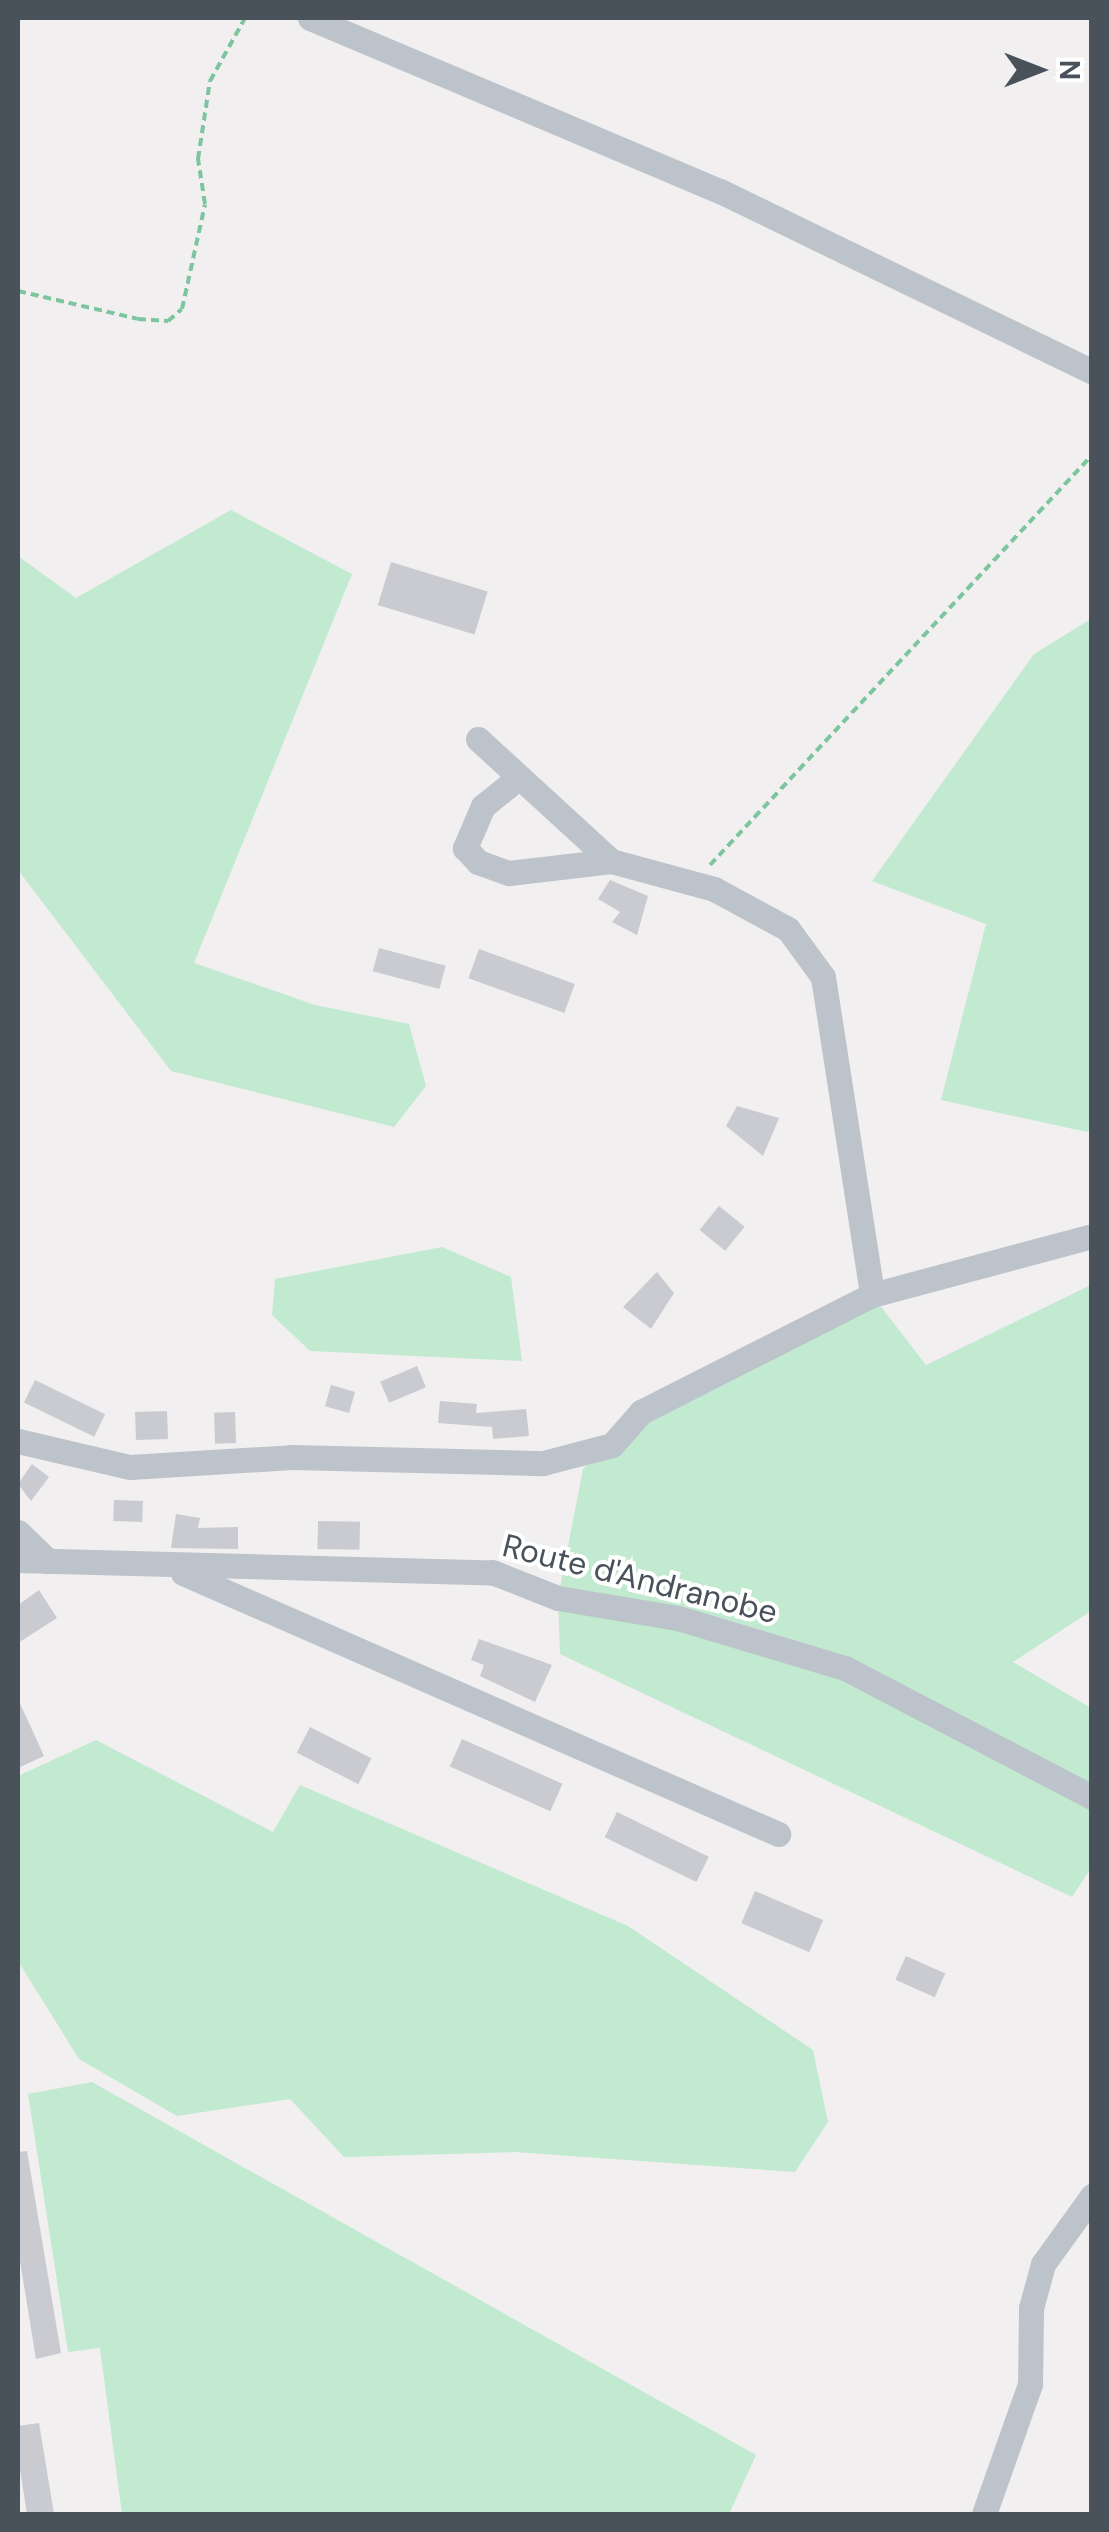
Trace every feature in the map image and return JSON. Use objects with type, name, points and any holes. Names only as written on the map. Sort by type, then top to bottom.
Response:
[{"type":"street","points":[[310,18],[720,191],[1092,372]]},
{"type":"street","points":[[478,739],[611,861]]},
{"type":"street","points":[[518,778],[483,806],[465,848],[478,862],[509,873],[611,861],[693,883],[788,929],[823,977],[872,1295]]},
{"type":"street","points":[[18,1441],[130,1467],[292,1457],[543,1463],[612,1445],[657,1403],[872,1295],[1092,1236]]},
{"type":"street","points":[[18,1532],[48,1561]]},
{"type":"street","name":"Route d'Andranobe","points":[[18,1560],[169,1568],[492,1572],[558,1598],[678,1618],[846,1668],[1092,1797]]},
{"type":"street","points":[[169,1568],[778,1834]]},
{"type":"street","points":[[984,2514],[1030,2384],[1031,2308],[1044,2264],[1092,2196]]},
{"type":"path","points":[[18,292],[138,319],[168,321],[182,309],[205,204],[198,159],[210,81],[245,18]]},
{"type":"path","points":[[693,883],[1092,455]]},
{"type":"green space","points":[[231,510],[352,574],[194,963],[315,1005],[409,1024],[426,1086],[394,1127],[171,1071],[18,870],[18,556],[76,598]]},
{"type":"green space","points":[[1091,619],[1092,1126],[1087,1132],[941,1100],[986,924],[872,881],[1034,654]]},
{"type":"green space","points":[[442,1247],[511,1277],[522,1361],[310,1351],[272,1315],[275,1279]]},
{"type":"green space","points":[[1091,1285],[1091,1611],[1013,1662],[1091,1708],[1091,1868],[1072,1897],[560,1654],[558,1598],[583,1469],[641,1412],[872,1295],[926,1365]]},
{"type":"green space","points":[[96,1740],[273,1832],[300,1785],[628,1926],[813,2050],[828,2122],[795,2172],[515,2152],[344,2157],[290,2099],[177,2116],[79,2059],[18,1961],[18,1776]]},
{"type":"green space","points":[[92,2082],[756,2455],[729,2514],[122,2514],[100,2348],[68,2352],[28,2094]]},
{"type":"building","points":[[391,562],[488,592],[474,635],[378,605]]},
{"type":"building","points":[[610,880],[648,896],[637,935],[612,922],[620,912],[598,899]]},
{"type":"building","points":[[379,948],[446,966],[439,989],[373,971]]},
{"type":"building","points":[[479,949],[575,984],[564,1013],[468,978]]},
{"type":"building","points":[[737,1106],[779,1118],[763,1156],[726,1126]]},
{"type":"building","points":[[719,1206],[745,1227],[725,1251],[699,1230]]},
{"type":"building","points":[[657,1272],[674,1293],[651,1329],[623,1307]]},
{"type":"building","points":[[417,1366],[426,1387],[389,1403],[380,1382]]},
{"type":"building","points":[[35,1380],[105,1414],[94,1437],[24,1402]]},
{"type":"building","points":[[331,1385],[355,1392],[349,1413],[325,1406]]},
{"type":"building","points":[[440,1401],[477,1404],[476,1413],[526,1409],[529,1436],[493,1439],[492,1427],[438,1423]]},
{"type":"building","points":[[167,1411],[168,1439],[136,1440],[135,1412]]},
{"type":"building","points":[[235,1412],[236,1443],[215,1444],[214,1413]]},
{"type":"building","points":[[32,1464],[49,1477],[31,1501],[18,1484]]},
{"type":"building","points":[[114,1500],[143,1501],[142,1522],[113,1521]]},
{"type":"building","points":[[176,1514],[200,1518],[198,1528],[238,1527],[238,1549],[171,1548]]},
{"type":"building","points":[[318,1521],[360,1522],[360,1550],[318,1549]]},
{"type":"building","points":[[39,1590],[57,1618],[18,1643],[18,1605]]},
{"type":"building","points":[[479,1639],[552,1665],[535,1702],[480,1676],[484,1665],[471,1660]]},
{"type":"building","points":[[18,1699],[44,1756],[18,1768]]},
{"type":"building","points":[[310,1727],[371,1758],[358,1784],[297,1753]]},
{"type":"building","points":[[462,1739],[562,1784],[550,1811],[450,1766]]},
{"type":"building","points":[[617,1812],[709,1857],[696,1882],[605,1837]]},
{"type":"building","points":[[755,1891],[823,1920],[809,1952],[741,1923]]},
{"type":"building","points":[[906,1956],[945,1973],[935,1997],[895,1980]]},
{"type":"building","points":[[27,2151],[61,2353],[36,2359],[18,2249],[18,2152]]},
{"type":"building","points":[[39,2423],[54,2514],[27,2514],[18,2457],[18,2426]]}]
